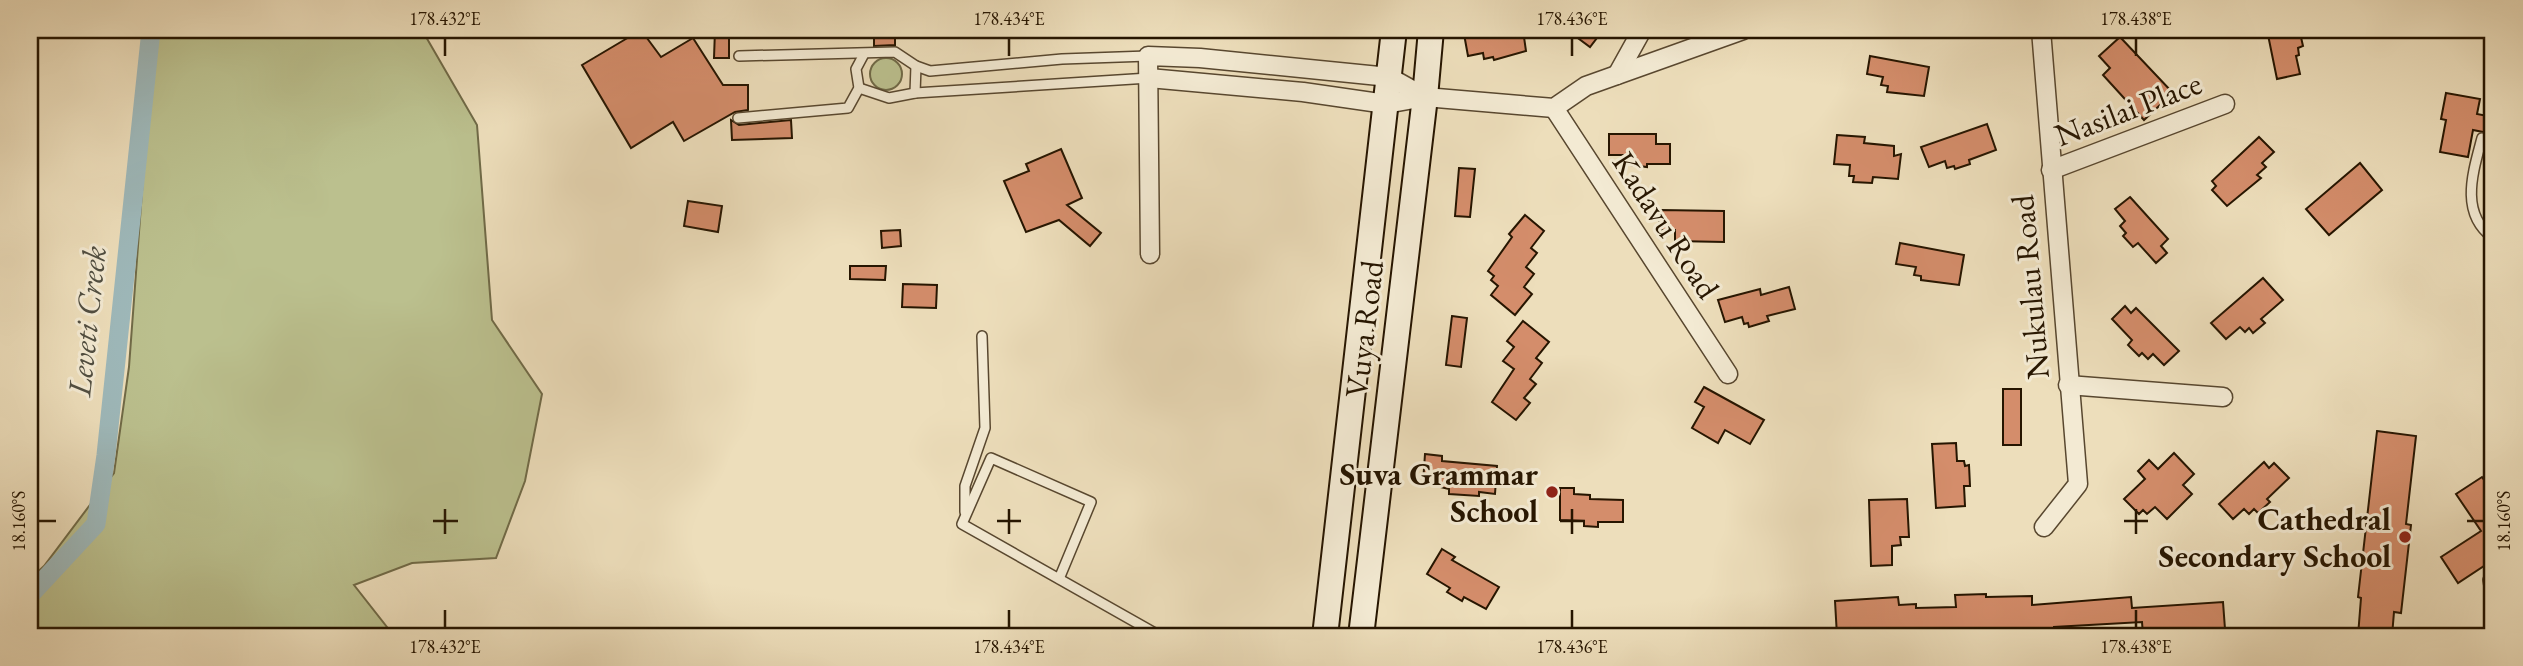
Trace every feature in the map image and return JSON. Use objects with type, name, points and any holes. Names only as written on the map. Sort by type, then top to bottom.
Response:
[{"type":"main road","name":"Vuya Road","points":[[1325,636],[1394,30]]},
{"type":"main road","name":"Vuya Road","points":[[1361,636],[1431,30]]},
{"type":"street","points":[[1617,75],[1642,30]]},
{"type":"street","points":[[1149,78],[1303,92],[1386,104],[1425,97],[1554,108],[1587,86],[1743,30]]},
{"type":"street","name":"Nukulau Road","points":[[2041,30],[2078,484],[2044,527]]},
{"type":"street","points":[[1150,254],[1147,57],[1200,58],[1389,77],[1425,97]]},
{"type":"street","name":"Nasilai Place","points":[[2051,170],[2225,104]]},
{"type":"street","name":"Kadavu Road","points":[[1554,108],[1728,374]]},
{"type":"street","points":[[2068,385],[2223,397]]},
{"type":"lane","points":[[739,56],[895,52],[916,66],[930,71],[1062,59],[1147,57]]},
{"type":"lane","points":[[738,118],[848,108],[859,88],[856,69],[864,54]]},
{"type":"lane","points":[[915,93],[916,66]]},
{"type":"lane","points":[[859,88],[889,98],[915,93],[1149,78]]},
{"type":"lane","points":[[2482,138],[2470,199],[2474,214],[2493,238]]},
{"type":"lane","points":[[965,517],[965,486],[985,428],[982,336]]},
{"type":"lane","points":[[1059,579],[1091,502],[992,458],[962,524],[1059,579],[1165,636]]},
{"type":"lane","points":[[2493,570],[2488,580],[2493,607]]},
{"type":"green space","points":[[154,30],[422,30],[477,125],[492,320],[542,394],[525,481],[496,558],[412,563],[354,585],[394,636],[30,636],[30,579],[44,566],[114,473],[129,367]]},
{"type":"green space","points":[[886,58],[897,63],[902,74],[897,85],[886,90],[875,85],[870,74],[875,63]]},
{"type":"building","points":[[641,30],[661,57],[693,38],[723,85],[748,85],[748,110],[735,112],[684,141],[673,122],[631,148],[582,65]]},
{"type":"building","points":[[715,30],[729,30],[729,58],[714,58]]},
{"type":"building","points":[[874,30],[895,30],[895,45],[874,46]]},
{"type":"building","points":[[1523,30],[1526,51],[1494,60],[1493,57],[1484,59],[1483,53],[1468,56],[1464,34]]},
{"type":"building","points":[[1567,30],[1603,30],[1590,47]]},
{"type":"building","points":[[2267,30],[2294,30],[2295,34],[2300,33],[2303,46],[2298,48],[2299,55],[2296,56],[2300,74],[2277,79]]},
{"type":"building","points":[[2120,37],[2173,93],[2144,120],[2103,75],[2110,68],[2099,56]]},
{"type":"building","points":[[1870,56],[1929,67],[1924,96],[1887,92],[1888,86],[1881,85],[1883,77],[1867,74]]},
{"type":"building","points":[[2446,93],[2480,99],[2477,114],[2493,117],[2493,134],[2473,130],[2468,157],[2440,152],[2446,120],[2441,119]]},
{"type":"building","points":[[731,120],[739,125],[791,120],[792,138],[732,140]]},
{"type":"building","points":[[1987,124],[1996,150],[1969,160],[1970,164],[1955,169],[1954,166],[1947,168],[1945,161],[1929,167],[1921,147]]},
{"type":"building","points":[[1609,134],[1656,134],[1656,144],[1670,144],[1670,164],[1647,164],[1647,167],[1623,164],[1623,155],[1609,155]]},
{"type":"building","points":[[1837,135],[1865,137],[1864,143],[1894,146],[1894,156],[1901,154],[1898,179],[1873,177],[1872,183],[1853,182],[1854,176],[1849,176],[1850,165],[1834,164]]},
{"type":"building","points":[[2259,137],[2274,152],[2262,163],[2266,167],[2257,175],[2261,178],[2227,206],[2212,190],[2216,186],[2212,181]]},
{"type":"building","points":[[1061,149],[1082,198],[1067,205],[1101,233],[1090,246],[1059,220],[1026,232],[1004,181],[1029,171],[1026,164]]},
{"type":"building","points":[[2360,163],[2382,190],[2329,235],[2306,209]]},
{"type":"building","points":[[1459,168],[1475,169],[1470,217],[1455,216]]},
{"type":"building","points":[[2130,197],[2168,239],[2161,246],[2167,253],[2156,263],[2138,243],[2133,247],[2123,236],[2126,233],[2120,226],[2125,221],[2115,209]]},
{"type":"building","points":[[688,201],[722,206],[718,232],[684,226]]},
{"type":"building","points":[[1660,210],[1724,211],[1724,242],[1675,241],[1675,230],[1659,230]]},
{"type":"building","points":[[1525,215],[1544,231],[1531,248],[1537,253],[1526,267],[1534,274],[1524,287],[1532,294],[1515,315],[1491,295],[1498,286],[1491,280],[1494,276],[1488,271],[1512,237],[1509,234]]},
{"type":"building","points":[[900,230],[901,246],[882,248],[881,231]]},
{"type":"building","points":[[1900,243],[1964,255],[1959,285],[1921,280],[1921,276],[1914,275],[1916,267],[1896,264]]},
{"type":"building","points":[[850,266],[886,266],[885,280],[850,279]]},
{"type":"building","points":[[2263,278],[2283,300],[2261,319],[2265,323],[2253,333],[2249,328],[2245,332],[2240,327],[2226,339],[2211,323]]},
{"type":"building","points":[[903,284],[937,285],[936,308],[902,307]]},
{"type":"building","points":[[1789,287],[1795,309],[1767,316],[1769,321],[1749,327],[1748,323],[1744,324],[1742,317],[1725,322],[1718,300],[1760,289],[1761,295]]},
{"type":"building","points":[[2125,306],[2131,313],[2136,308],[2179,351],[2164,365],[2153,354],[2148,359],[2142,353],[2139,356],[2128,345],[2132,340],[2112,319]]},
{"type":"building","points":[[1452,316],[1467,318],[1461,367],[1446,365]]},
{"type":"building","points":[[1523,321],[1549,342],[1536,358],[1542,363],[1530,379],[1536,384],[1524,398],[1530,403],[1516,420],[1492,402],[1514,369],[1503,361],[1514,347],[1507,341]]},
{"type":"building","points":[[1704,387],[1764,420],[1750,444],[1725,430],[1718,443],[1692,428],[1704,407],[1695,402]]},
{"type":"building","points":[[2003,389],[2021,389],[2021,445],[2003,445]]},
{"type":"building","points":[[2377,431],[2416,436],[2406,524],[2411,525],[2401,613],[2394,612],[2392,636],[2358,636],[2361,598],[2358,597]]},
{"type":"building","points":[[1956,443],[1957,461],[1964,461],[1965,466],[1969,465],[1970,486],[1964,486],[1965,506],[1936,508],[1932,444]]},
{"type":"building","points":[[2174,453],[2194,474],[2183,485],[2192,494],[2167,519],[2155,507],[2147,514],[2143,510],[2139,514],[2124,499],[2145,479],[2138,471],[2149,460],[2158,469]]},
{"type":"building","points":[[1425,454],[1442,456],[1442,461],[1497,466],[1495,494],[1449,494],[1449,489],[1423,483]]},
{"type":"building","points":[[2264,462],[2269,468],[2274,463],[2289,478],[2267,499],[2270,502],[2258,513],[2254,509],[2249,514],[2244,509],[2233,519],[2219,504]]},
{"type":"building","points":[[2482,477],[2493,493],[2493,560],[2458,583],[2441,557],[2481,531],[2456,494]]},
{"type":"building","points":[[1560,488],[1574,488],[1574,494],[1590,495],[1590,499],[1623,500],[1623,522],[1598,522],[1598,527],[1584,526],[1584,521],[1560,520]]},
{"type":"building","points":[[1907,499],[1909,537],[1900,537],[1901,545],[1892,546],[1892,565],[1871,566],[1869,500]]},
{"type":"building","points":[[1442,549],[1455,557],[1452,560],[1499,587],[1486,609],[1464,597],[1462,601],[1447,592],[1450,588],[1427,574]]},
{"type":"building","points":[[1986,594],[1986,597],[2032,596],[2032,605],[2131,597],[2132,608],[2223,602],[2225,629],[2143,635],[2142,622],[2054,627],[2054,635],[1932,636],[1932,632],[1837,636],[1835,601],[1898,597],[1899,605],[1916,604],[1916,608],[1956,607],[1955,595]]},
{"type":"waterway","name":"Leveti Creek","points":[[30,595],[96,524],[106,455],[151,30]]},
{"type":"place","name":"Suva Grammar School","points":[[1552,492]]},
{"type":"place","name":"Cathedral Secondary School","points":[[2405,537]]}]
